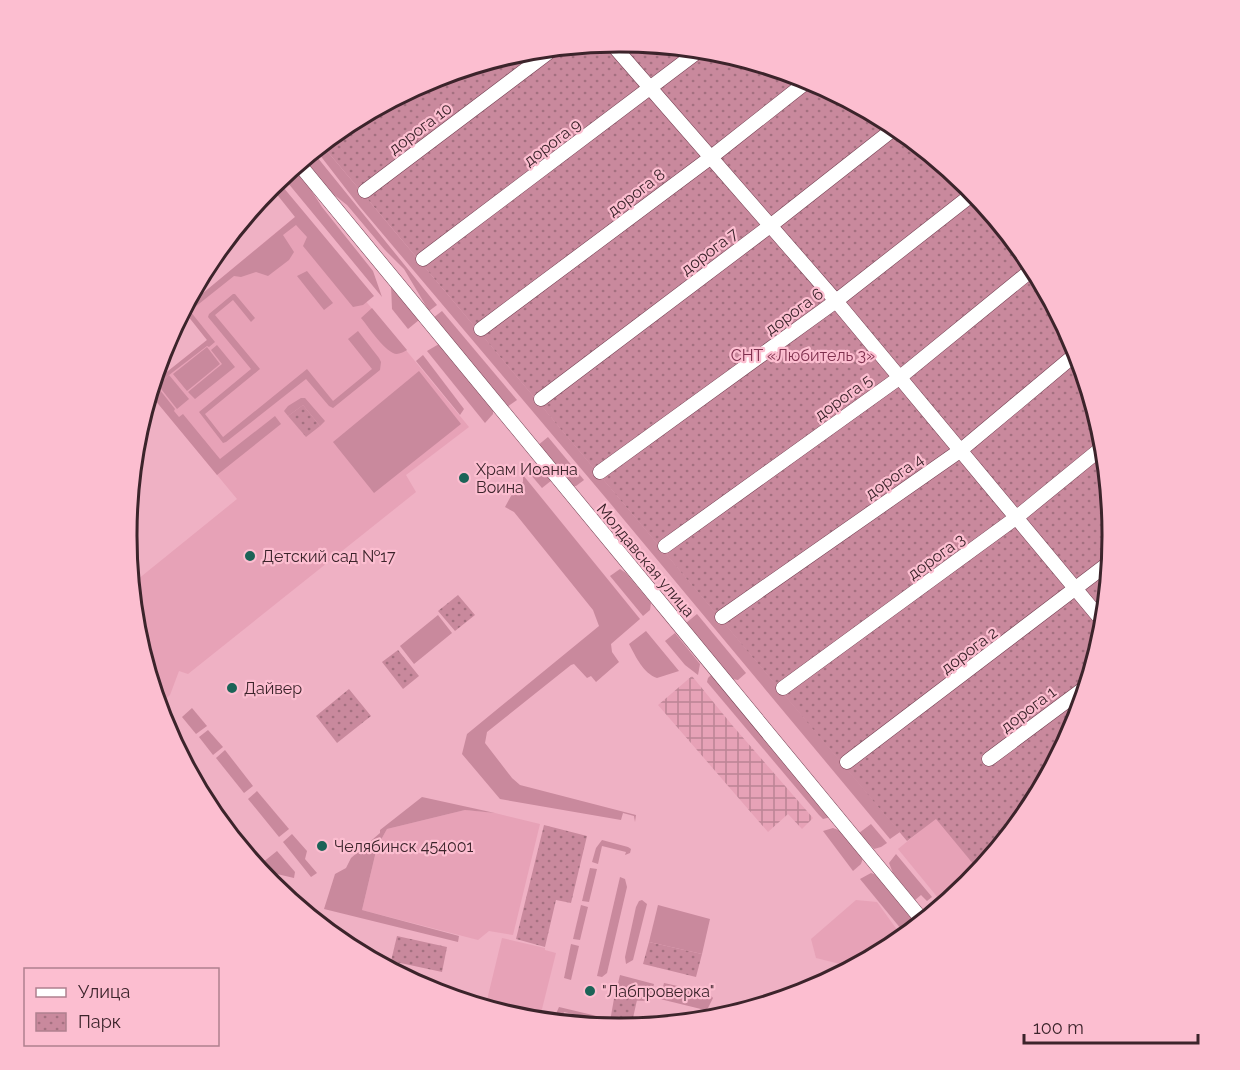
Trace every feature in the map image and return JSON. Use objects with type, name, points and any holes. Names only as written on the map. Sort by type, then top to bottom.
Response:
[{"type":"street","points":[[619,52],[836,301],[1096,613]]},
{"type":"street","name":"дорога 9","points":[[423,259],[690,58]]},
{"type":"street","name":"дорога 10","points":[[365,191],[538,60]]},
{"type":"street","name":"дорога 8","points":[[481,329],[710,158],[800,87]]},
{"type":"street","name":"дорога 7","points":[[541,399],[770,226],[887,133]]},
{"type":"street","name":"Молдавская улица","points":[[304,171],[918,915]]},
{"type":"street","name":"дорога 6","points":[[600,472],[836,301],[966,199]]},
{"type":"street","name":"дорога 5","points":[[664,546],[898,378],[1026,275]]},
{"type":"street","name":"дорога 4","points":[[722,617],[961,450],[1069,359]]},
{"type":"street","name":"дорога 3","points":[[783,688],[1017,517],[1095,453]]},
{"type":"street","name":"дорога 2","points":[[847,762],[1101,570]]},
{"type":"street","name":"дорога 1","points":[[989,759],[1075,695]]},
{"type":"shaded area","points":[[296,216],[469,427],[406,475],[416,492],[188,674],[179,671],[170,695],[166,698],[147,629],[140,578],[237,499],[156,402],[166,373],[207,340],[189,318],[202,294]]},
{"type":"shaded area","points":[[692,676],[813,818],[802,829],[788,814],[768,832],[658,705]]},
{"type":"shaded area","points":[[465,810],[495,813],[540,824],[513,935],[489,931],[478,940],[362,910],[377,847],[387,829]]},
{"type":"shaded area","points":[[936,818],[973,864],[938,898],[898,849]]},
{"type":"shaded area","points":[[856,900],[877,902],[897,930],[840,964],[816,958],[811,939]]},
{"type":"shaded area","points":[[502,938],[545,948],[545,950],[556,953],[542,1011],[487,999]]},
{"type":"green space","name":"СНТ «Любитель 3»","points":[[620,52],[683,57],[745,69],[775,78],[833,102],[861,117],[914,152],[938,172],[983,217],[1003,241],[1038,294],[1066,350],[1077,380],[1093,441],[1101,503],[1101,567],[1098,598],[1086,660],[1066,720],[1038,776],[1003,829],[973,864],[936,819],[907,841],[327,151],[379,117],[407,102],[435,89],[495,69],[557,57],[588,54]]},
{"type":"green space","points":[[327,151],[900,832],[890,839],[360,207],[321,156]]},
{"type":"green space","points":[[318,158],[437,305],[429,311],[404,269],[347,205],[328,190],[310,165]]},
{"type":"green space","points":[[300,174],[322,207],[373,271],[382,297],[289,184]]},
{"type":"green space","points":[[284,189],[374,296],[363,305],[353,307],[303,246],[307,237],[296,225],[283,235],[294,252],[289,260],[268,276],[256,272],[241,277],[234,276],[195,307],[202,294],[295,217],[278,195]]},
{"type":"green space","points":[[307,271],[333,303],[324,310],[297,276]]},
{"type":"green space","points":[[391,285],[419,320],[408,329],[392,309]]},
{"type":"green space","points":[[233,294],[255,318],[251,322],[233,300],[215,315],[260,369],[205,414],[223,437],[307,369],[333,401],[372,369],[348,339],[358,331],[379,358],[380,370],[333,408],[306,379],[223,443],[199,412],[251,369],[208,317]]},
{"type":"green space","points":[[372,308],[407,350],[398,354],[393,353],[378,339],[361,318]]},
{"type":"green space","points":[[442,311],[517,400],[507,407],[433,318]]},
{"type":"green space","points":[[192,313],[215,342],[163,380],[166,373],[207,340],[189,318]]},
{"type":"green space","points":[[439,344],[493,409],[493,414],[485,423],[427,351]]},
{"type":"green space","points":[[217,345],[235,367],[195,399],[188,392],[222,364],[211,350]]},
{"type":"green space","points":[[207,347],[220,364],[187,391],[173,374]]},
{"type":"green space","points":[[423,355],[464,409],[460,415],[416,361]]},
{"type":"green space","points":[[419,371],[461,424],[374,493],[333,442]]},
{"type":"green space","points":[[169,375],[189,399],[177,409],[161,388],[163,381]]},
{"type":"green space","points":[[160,390],[179,417],[183,414],[220,459],[275,416],[281,424],[217,475],[156,402]]},
{"type":"green space","points":[[301,398],[305,398],[325,421],[320,426],[303,405],[288,416],[284,411]]},
{"type":"green space","points":[[303,405],[320,426],[306,437],[288,416]]},
{"type":"green space","points":[[548,437],[584,480],[576,486],[573,486],[537,446]]},
{"type":"green space","points":[[531,465],[543,469],[552,480],[542,488],[525,468]]},
{"type":"green space","points":[[523,475],[640,619],[611,644],[612,652],[619,662],[596,682],[591,676],[587,678],[574,664],[571,665],[487,732],[485,743],[520,785],[636,815],[635,822],[634,816],[623,813],[621,820],[500,799],[462,754],[467,734],[599,626],[593,610],[514,512],[505,507],[523,482]]},
{"type":"green space","points":[[620,569],[651,603],[650,610],[643,616],[610,576]]},
{"type":"green space","points":[[458,595],[475,615],[455,631],[438,611]]},
{"type":"green space","points":[[697,614],[746,673],[738,680],[732,679],[686,623]]},
{"type":"green space","points":[[438,615],[452,633],[414,664],[400,646]]},
{"type":"green space","points":[[646,631],[679,671],[657,678],[644,668],[629,644]]},
{"type":"green space","points":[[675,633],[700,664],[698,675],[685,665],[665,641]]},
{"type":"green space","points":[[398,650],[419,676],[403,689],[382,662]]},
{"type":"green space","points":[[711,675],[831,817],[823,819],[819,815],[707,682]]},
{"type":"green space","points":[[349,689],[371,716],[337,743],[316,716]]},
{"type":"green space","points":[[192,708],[207,726],[196,734],[182,717]]},
{"type":"green space","points":[[208,730],[223,747],[213,755],[199,737]]},
{"type":"green space","points":[[225,750],[253,786],[244,793],[216,758]]},
{"type":"green space","points":[[257,791],[289,829],[279,837],[248,799]]},
{"type":"green space","points":[[422,797],[495,813],[465,810],[387,829],[377,847],[362,910],[459,936],[458,942],[324,909],[335,874],[346,868],[351,858],[380,833],[380,830]]},
{"type":"green space","points":[[871,824],[887,843],[874,849],[859,833]]},
{"type":"green space","points":[[544,825],[587,836],[571,903],[556,900],[545,947],[516,939]]},
{"type":"green space","points":[[833,828],[841,831],[863,858],[861,864],[853,871],[823,831]]},
{"type":"green space","points":[[292,834],[307,851],[305,859],[317,873],[311,877],[283,842]]},
{"type":"green space","points":[[602,840],[628,847],[631,849],[630,853],[625,855],[626,852],[602,846],[598,864],[592,862],[596,848]]},
{"type":"green space","points":[[277,851],[295,872],[294,878],[277,874],[265,861]]},
{"type":"green space","points":[[896,854],[932,897],[927,901],[921,895],[915,900],[893,873],[889,863]]},
{"type":"green space","points":[[590,868],[597,869],[589,902],[582,901]]},
{"type":"green space","points":[[871,873],[877,875],[914,918],[900,928],[860,879]]},
{"type":"green space","points":[[620,877],[625,879],[627,887],[607,973],[602,977],[597,976]]},
{"type":"green space","points":[[642,900],[647,904],[633,960],[626,964],[625,957],[636,907]]},
{"type":"green space","points":[[581,905],[588,907],[580,940],[573,939]]},
{"type":"green space","points":[[658,905],[710,919],[702,954],[649,942]]},
{"type":"green space","points":[[397,936],[447,947],[442,972],[391,960]]},
{"type":"green space","points":[[649,942],[702,954],[696,977],[643,964]]},
{"type":"green space","points":[[571,944],[579,946],[571,980],[564,978]]},
{"type":"green space","points":[[620,975],[654,984],[650,1001],[614,1000]]},
{"type":"green space","points":[[664,983],[709,993],[713,998],[708,1008],[704,1010],[660,999]]},
{"type":"green space","points":[[624,991],[631,991],[631,999],[637,1000],[633,1017],[611,1017],[615,993],[623,994]]},
{"type":"green space","points":[[559,1007],[600,1017],[564,1012],[556,1013]]},
{"type":"place","name":"Храм Иоанна Воина","points":[[464,478]]},
{"type":"place","name":"Детский сад №17","points":[[250,556]]},
{"type":"place","name":"Дайвер","points":[[232,688]]},
{"type":"place","name":"Челябинск 454001","points":[[322,846]]},
{"type":"place","name":"\"Лабпроверка\"","points":[[590,991]]}]
